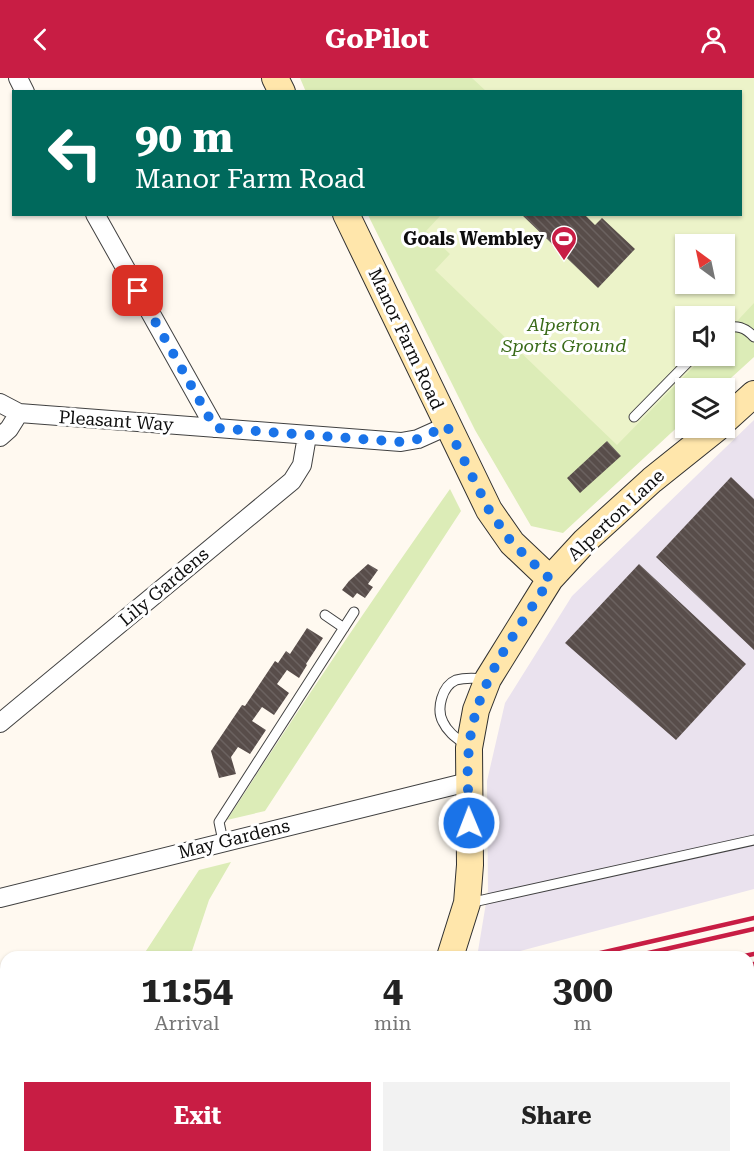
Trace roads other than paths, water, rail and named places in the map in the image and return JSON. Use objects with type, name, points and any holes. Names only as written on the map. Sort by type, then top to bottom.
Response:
[{"type":"main road","name":"Manor Farm Road","points":[[347,216],[489,510],[512,543],[550,579]]},
{"type":"main road","name":"Alperton Lane","points":[[452,951],[466,903],[470,865],[469,748],[476,710],[488,679],[550,579],[591,534],[705,438]]},
{"type":"street","points":[[96,216],[215,428]]},
{"type":"street","name":"Pleasant Way","points":[[0,403],[19,413],[401,442],[418,439],[447,426]]},
{"type":"street","points":[[0,436],[9,429],[19,413]]},
{"type":"street","name":"Lily Gardens","points":[[0,723],[292,481],[302,465],[307,436]]},
{"type":"street","name":"May Gardens","points":[[0,898],[468,782]]},
{"type":"lane","points":[[735,327],[748,331],[754,337]]},
{"type":"lane","points":[[634,417],[684,366]]},
{"type":"lane","points":[[223,841],[219,822],[354,612]]},
{"type":"lane","points":[[325,615],[344,628]]},
{"type":"lane","points":[[469,748],[449,732],[442,720],[440,706],[444,692],[454,681],[467,678],[488,679]]},
{"type":"lane","points":[[466,903],[754,840]]},
{"type":"railway","points":[[609,951],[754,918]]},
{"type":"railway","points":[[657,951],[754,929]]},
{"type":"place","name":"Goals Wembley","points":[[564,262]]},
{"type":"park label","name":"Alperton Sports Ground","points":[[564,335]]}]
